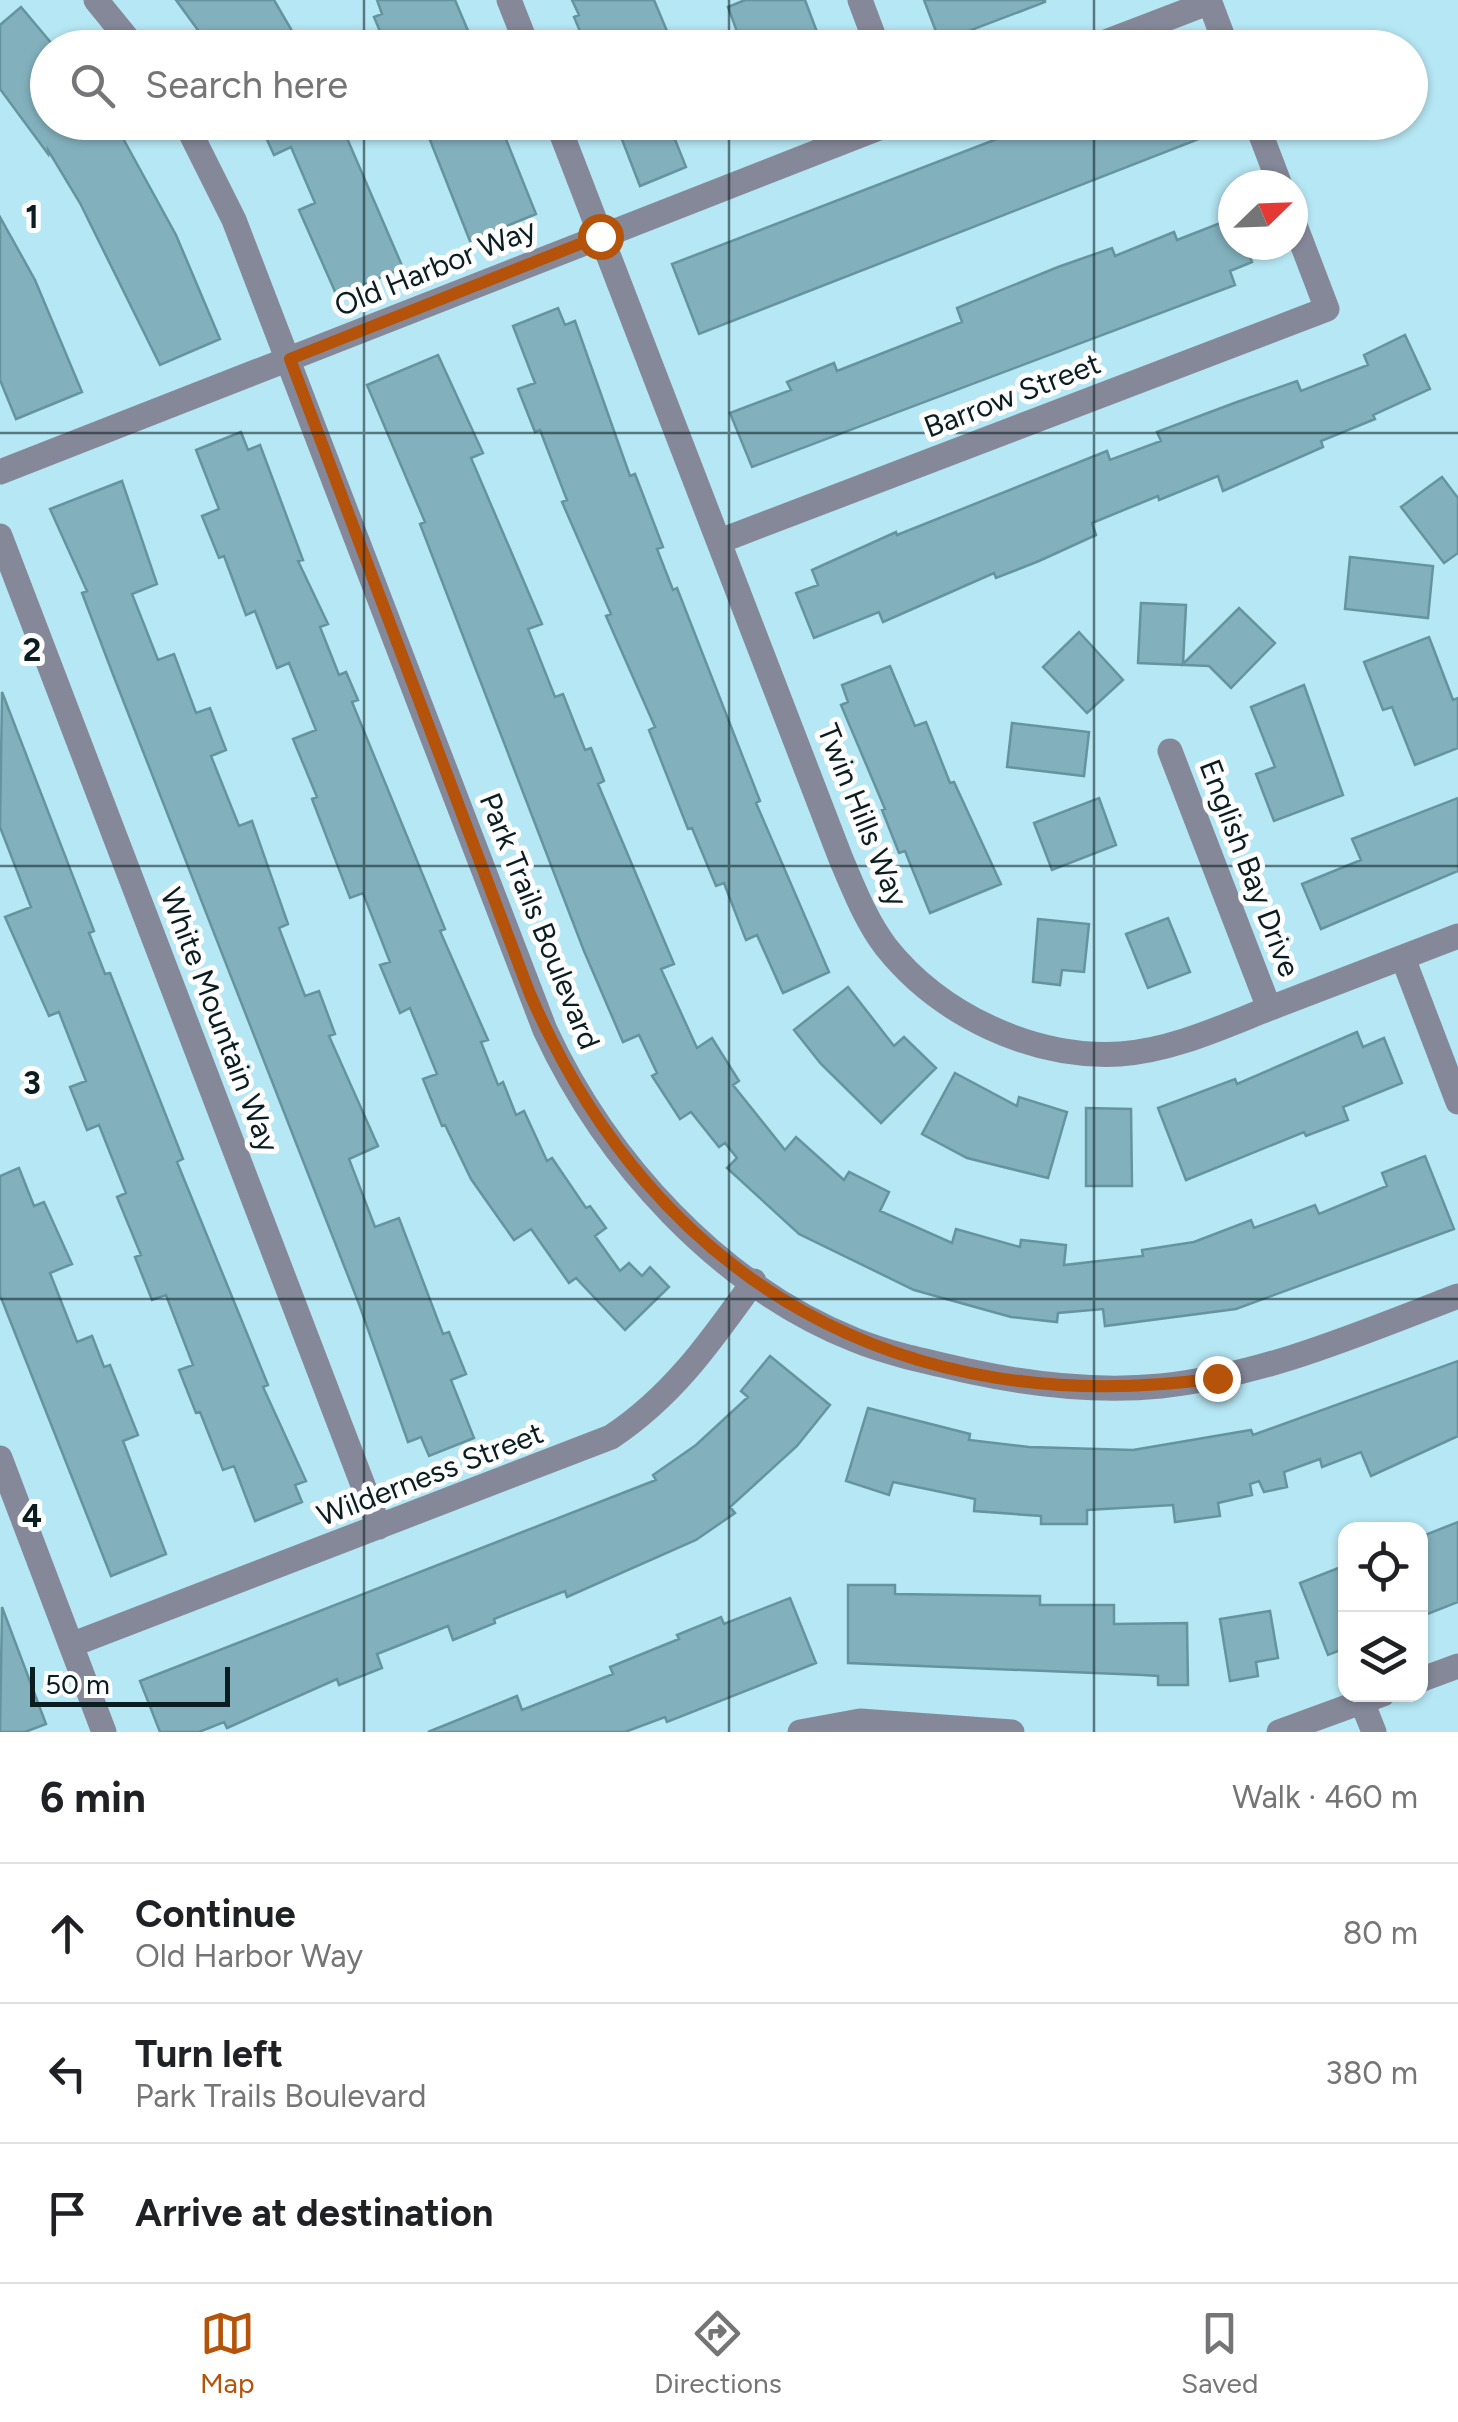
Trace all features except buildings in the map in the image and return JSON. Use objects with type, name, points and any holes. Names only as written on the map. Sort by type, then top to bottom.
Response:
[{"type":"street","points":[[96,0],[120,30]]},
{"type":"street","points":[[510,0],[521,30]]},
{"type":"street","points":[[860,0],[871,30]]},
{"type":"street","points":[[1136,30],[1210,1],[1220,30]]},
{"type":"street","name":"Park Trails Boulevard","points":[[194,140],[234,220],[290,359],[522,976],[562,1066],[610,1142],[669,1210],[754,1281],[855,1340],[1004,1378],[1108,1388],[1159,1386],[1231,1374],[1307,1354],[1458,1296]]},
{"type":"street","name":"Twin Hills Way","points":[[564,140],[869,920],[907,971],[932,993],[1008,1036],[1094,1053],[1120,1054],[1172,1044],[1458,936]]},
{"type":"street","name":"Old Harbor Way","points":[[0,472],[848,140]]},
{"type":"street","points":[[1263,140],[1274,170]]},
{"type":"street","name":"Barrow Street","points":[[720,542],[1327,309],[1308,259]]},
{"type":"street","name":"White Mountain Way","points":[[0,536],[379,1527]]},
{"type":"street","name":"English Bay Drive","points":[[1170,751],[1269,1008]]},
{"type":"street","points":[[1403,958],[1458,1102]]},
{"type":"street","name":"Wilderness Street","points":[[72,1645],[611,1437],[646,1414],[674,1387],[754,1281]]},
{"type":"street","points":[[0,1458],[104,1732]]},
{"type":"street","points":[[1428,1677],[1458,1666]]},
{"type":"street","points":[[1280,1732],[1361,1702]]},
{"type":"street","points":[[1372,1702],[1374,1732]]},
{"type":"street","points":[[800,1732],[860,1721],[1012,1732]]},
{"type":"route","points":[[600,236],[290,359],[530,994],[562,1066],[610,1142],[669,1210],[754,1281],[855,1340],[954,1368],[1056,1385],[1159,1386],[1217,1378]]}]
